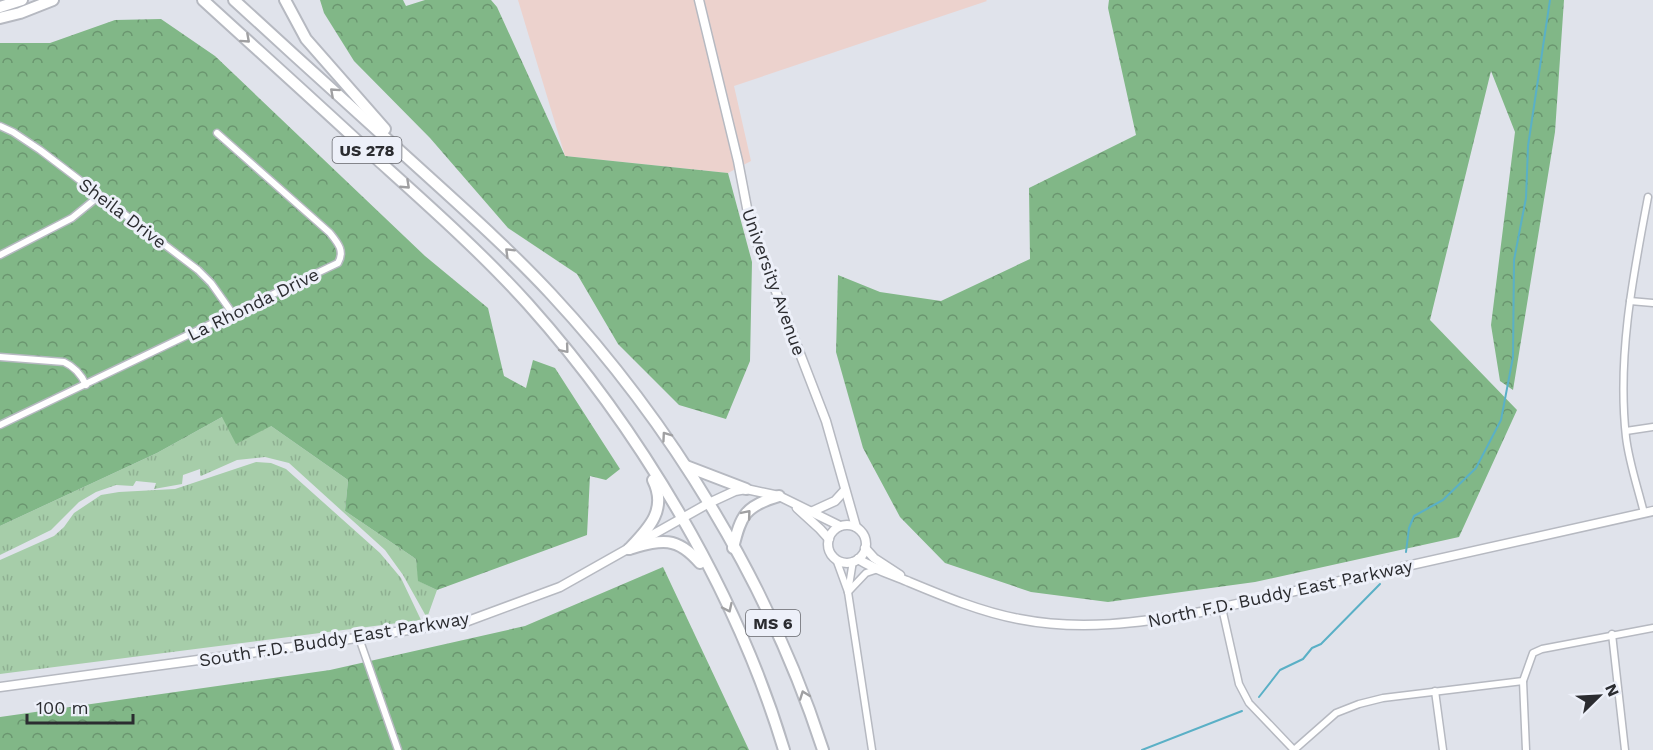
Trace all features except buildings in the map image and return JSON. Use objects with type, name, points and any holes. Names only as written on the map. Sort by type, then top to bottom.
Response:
[{"type":"highway","points":[[0,6],[22,0]]},
{"type":"highway","points":[[0,18],[53,0]]},
{"type":"highway","points":[[194,0],[216,12]]},
{"type":"highway","name":"US 278","points":[[203,0],[407,186],[528,304],[612,408],[682,519]]},
{"type":"highway","name":"US 278","points":[[234,0],[491,235],[550,293],[602,351],[647,410],[709,503]]},
{"type":"highway","points":[[285,0],[306,39],[425,174]]},
{"type":"highway","points":[[629,549],[651,526],[658,499],[656,487],[635,444]]},
{"type":"highway","points":[[686,466],[746,489]]},
{"type":"highway","points":[[734,548],[744,515],[760,502],[779,496]]},
{"type":"highway","name":"MS 6","points":[[709,503],[764,603],[799,681],[823,750]]},
{"type":"highway","name":"MS 6","points":[[682,519],[715,580],[752,660],[784,750]]},
{"type":"highway","points":[[629,549],[660,541],[676,543],[690,551],[715,580]]},
{"type":"street","name":"University Avenue","points":[[699,0],[754,237],[826,421],[856,527]]},
{"type":"street","name":"Sheila Drive","points":[[0,126],[40,150],[198,270],[222,297],[233,314]]},
{"type":"street","name":"La Rhonda Drive","points":[[0,425],[338,263],[341,249],[328,230],[218,133]]},
{"type":"street","points":[[0,255],[72,218],[99,196]]},
{"type":"street","points":[[1648,197],[1630,301],[1623,362],[1626,431],[1648,512]]},
{"type":"street","points":[[1630,301],[1653,303]]},
{"type":"street","points":[[0,357],[64,362],[81,374],[86,385]]},
{"type":"street","points":[[1626,431],[1653,427]]},
{"type":"street","points":[[746,489],[779,496],[842,526],[856,527],[864,536],[865,548],[874,558],[907,581]]},
{"type":"street","name":"South F.D. Buddy East Parkway","points":[[0,687],[468,621],[560,587],[709,503],[735,491],[746,489]]},
{"type":"street","name":"University Avenue","points":[[842,526],[845,490]]},
{"type":"street","points":[[811,512],[836,501],[845,490]]},
{"type":"street","points":[[794,504],[820,528],[828,539],[829,550],[836,559],[848,592],[872,750]]},
{"type":"street","name":"North F.D. Buddy East Parkway","points":[[907,581],[926,590],[1018,619],[1056,624],[1101,625],[1143,622],[1222,608],[1648,512]]},
{"type":"street","points":[[828,539],[835,529],[842,526]]},
{"type":"street","points":[[848,592],[855,560],[865,548]]},
{"type":"street","points":[[836,559],[842,562],[855,560],[907,581]]},
{"type":"street","points":[[848,592],[866,573],[876,570]]},
{"type":"street","points":[[1222,608],[1239,684],[1250,704],[1294,750],[1336,713],[1359,704],[1383,698],[1523,681]]},
{"type":"street","points":[[1526,750],[1523,681],[1533,653],[1612,634],[1653,628]]},
{"type":"street","points":[[1612,634],[1625,750]]},
{"type":"street","points":[[359,638],[399,750]]},
{"type":"street","points":[[1435,692],[1443,750]]},
{"type":"shaded area","points":[[518,0],[987,1],[734,86],[751,161],[728,173],[565,156]]},
{"type":"green space","points":[[320,0],[403,0],[406,6],[425,0],[491,0],[497,7],[565,156],[728,173],[752,262],[750,361],[726,419],[679,405],[618,344],[577,274],[508,228],[430,138],[354,61],[324,13]]},
{"type":"green space","points":[[1109,0],[1564,0],[1555,132],[1513,390],[1500,381],[1491,325],[1515,132],[1491,71],[1430,320],[1517,410],[1459,537],[1255,582],[1108,602],[1031,592],[945,563],[900,517],[863,448],[836,352],[838,275],[880,292],[941,301],[1030,259],[1029,188],[1136,135],[1108,8]]},
{"type":"green space","points":[[161,19],[215,56],[425,256],[488,308],[504,376],[526,388],[533,360],[555,368],[620,469],[606,480],[590,476],[587,535],[437,590],[418,581],[416,559],[345,511],[348,480],[271,426],[236,444],[222,417],[157,453],[0,526],[0,43],[50,43],[115,20]]},
{"type":"green space","points":[[222,417],[271,426],[348,480],[345,511],[416,559],[419,581],[437,590],[427,618],[403,575],[385,550],[289,463],[265,457],[237,460],[201,476],[200,469],[183,475],[182,484],[154,489],[156,483],[136,481],[133,486],[116,485],[96,492],[79,502],[51,530],[0,555],[0,526],[157,453]]},
{"type":"green space","points":[[256,462],[271,463],[286,469],[380,553],[401,578],[421,620],[0,674],[0,560],[54,536],[74,513],[101,495],[175,489]]},
{"type":"green space","points":[[663,567],[749,750],[0,750],[0,717],[330,670],[525,626]]},
{"type":"waterway","points":[[1406,552],[1409,528],[1414,516],[1443,500],[1476,468],[1501,420],[1513,357],[1514,260],[1526,198],[1528,146],[1550,0]]},
{"type":"waterway","points":[[1259,697],[1280,670],[1303,659],[1312,648],[1321,644],[1380,584]]},
{"type":"waterway","points":[[1142,750],[1242,711]]}]
